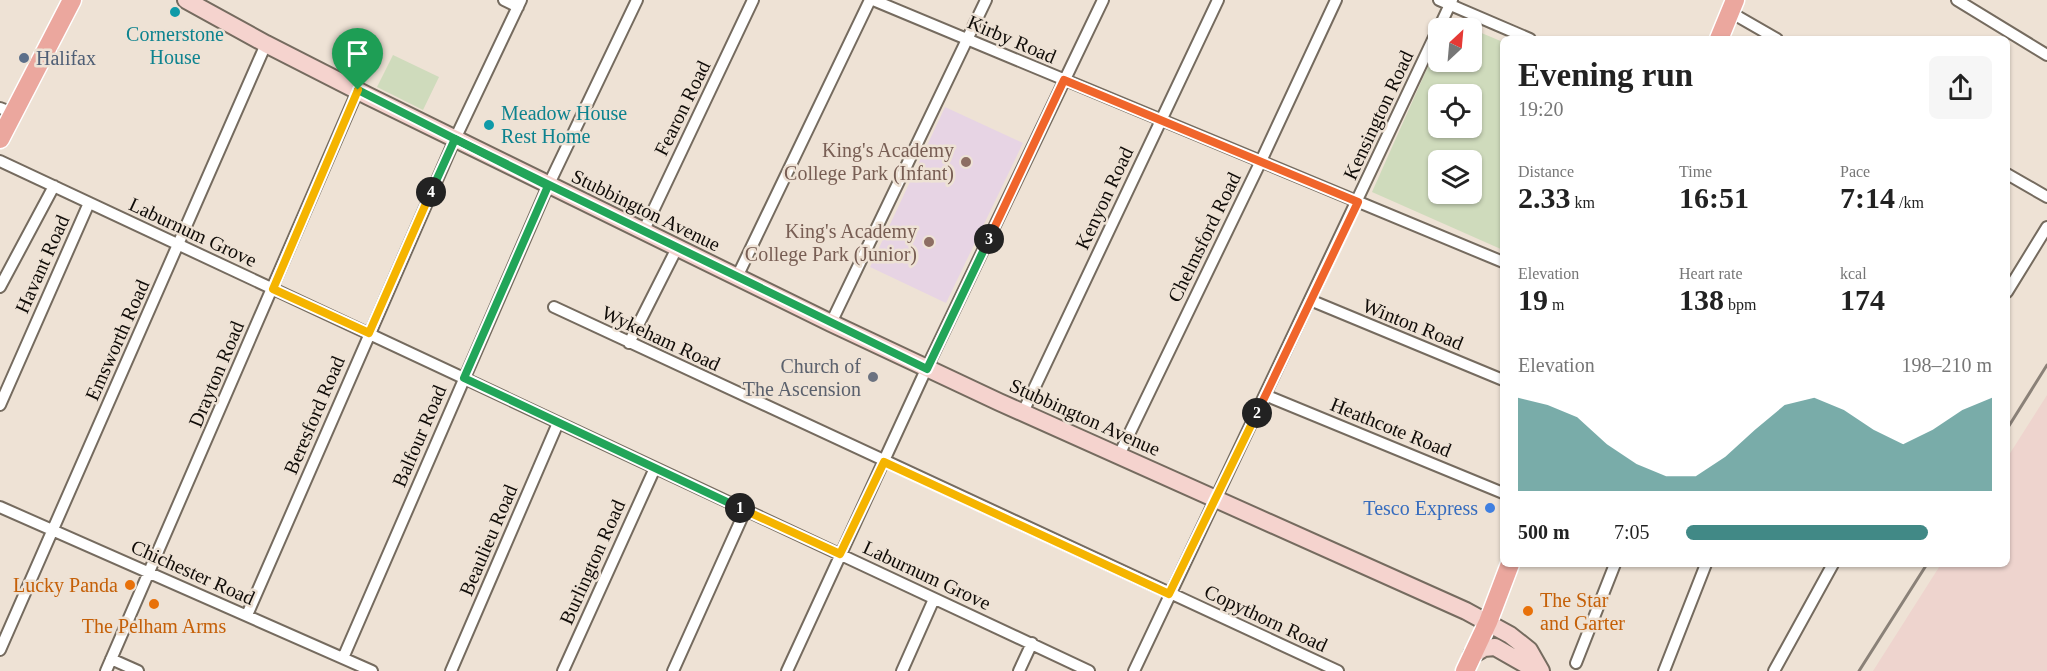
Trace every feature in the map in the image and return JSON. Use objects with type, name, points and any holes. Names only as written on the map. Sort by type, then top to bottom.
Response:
[{"type":"main road","points":[[0,139],[6,110],[72,0]]},
{"type":"main road","points":[[1720,36],[1730,4]]},
{"type":"main road","points":[[1469,663],[1488,622],[1509,567]]},
{"type":"street","name":"Stubbington Avenue","points":[[186,0],[266,44],[548,186],[927,369],[1488,622],[1529,650],[1539,671]]},
{"type":"street","points":[[504,0],[519,3]]},
{"type":"street","name":"Balfour Road","points":[[343,658],[548,186],[637,0]]},
{"type":"street","name":"Fearon Road","points":[[643,232],[753,0]]},
{"type":"street","points":[[737,277],[872,0]]},
{"type":"street","name":"Kirby Road","points":[[872,0],[1500,261]]},
{"type":"street","points":[[831,323],[987,0]]},
{"type":"street","points":[[787,671],[927,369],[1103,0]]},
{"type":"street","name":"Kenyon Road","points":[[1023,412],[1218,0]]},
{"type":"street","name":"Chelmsford Road","points":[[1119,455],[1336,0]]},
{"type":"street","points":[[1439,0],[1451,2],[1524,36]]},
{"type":"street","points":[[1957,0],[2047,55]]},
{"type":"street","name":"Kensington Road","points":[[1444,18],[1451,2]]},
{"type":"street","name":"Beresford Road","points":[[247,615],[455,139],[519,3]]},
{"type":"street","points":[[1730,4],[1773,36]]},
{"type":"street","name":"Emsworth Road","points":[[0,650],[266,44]]},
{"type":"street","name":"Kensington Road","points":[[1134,671],[1214,498],[1428,52]]},
{"type":"street","name":"Drayton Road","points":[[106,671],[358,90]]},
{"type":"street","name":"Laburnum Grove","points":[[0,161],[1089,671]]},
{"type":"street","points":[[2010,176],[2047,197]]},
{"type":"street","points":[[0,287],[54,186]]},
{"type":"street","name":"Havant Road","points":[[0,405],[89,204]]},
{"type":"street","points":[[2010,287],[2047,227]]},
{"type":"street","points":[[629,343],[677,248]]},
{"type":"street","name":"Winton Road","points":[[1310,300],[1500,379]]},
{"type":"street","name":"Wykeham Road","points":[[554,308],[884,462]]},
{"type":"street","name":"Heathcote Road","points":[[1265,395],[1500,492]]},
{"type":"street","name":"Beaulieu Road","points":[[451,671],[558,423]]},
{"type":"street","name":"Copythorn Road","points":[[884,462],[1338,671]]},
{"type":"street","name":"Burlington Road","points":[[562,671],[655,468]]},
{"type":"street","name":"Chichester Road","points":[[0,507],[372,671]]},
{"type":"street","points":[[673,671],[745,510]]},
{"type":"street","points":[[1576,663],[1614,567]]},
{"type":"street","points":[[1664,671],[1705,567]]},
{"type":"street","points":[[1774,671],[1831,567]]},
{"type":"street","points":[[902,671],[934,598]]},
{"type":"street","points":[[1019,671],[1032,643]]},
{"type":"street","points":[[1469,663],[1484,648],[1495,647],[1539,671]]},
{"type":"street","points":[[111,659],[138,671]]},
{"type":"shaded area","points":[[945,107],[1023,143],[946,303],[870,267]]},
{"type":"shaded area","points":[[2047,395],[2047,671],[1873,671],[1939,567],[2010,567],[2010,453]]},
{"type":"green space","points":[[1482,33],[1500,41],[1500,249],[1372,192],[1428,66],[1428,72],[1482,72]]},
{"type":"green space","points":[[393,55],[439,77],[423,110],[377,87]]},
{"type":"railway","points":[[2010,424],[2047,365]]},
{"type":"railway","points":[[1859,671],[1925,567]]},
{"type":"place","name":"Cornerstone House","points":[[175,12]]},
{"type":"place","name":"Halifax","points":[[24,58]]},
{"type":"place","name":"Meadow House Rest Home","points":[[489,125]]},
{"type":"place","name":"King's Academy College Park (Infant)","points":[[966,162]]},
{"type":"place","name":"King's Academy College Park (Junior)","points":[[929,242]]},
{"type":"place","name":"Church of The Ascension","points":[[873,377]]},
{"type":"place","name":"Tesco Express","points":[[1490,508]]},
{"type":"place","name":"Lucky Panda","points":[[130,585]]},
{"type":"place","name":"The Pelham Arms","points":[[154,604]]},
{"type":"place","name":"The Star and Garter","points":[[1528,611]]},
{"type":"route","points":[[358,90],[273,289],[369,333],[455,139],[927,369],[1064,80],[1358,202],[1169,594],[884,462],[840,554],[464,378],[548,186],[455,139],[368,96],[358,90]]}]
